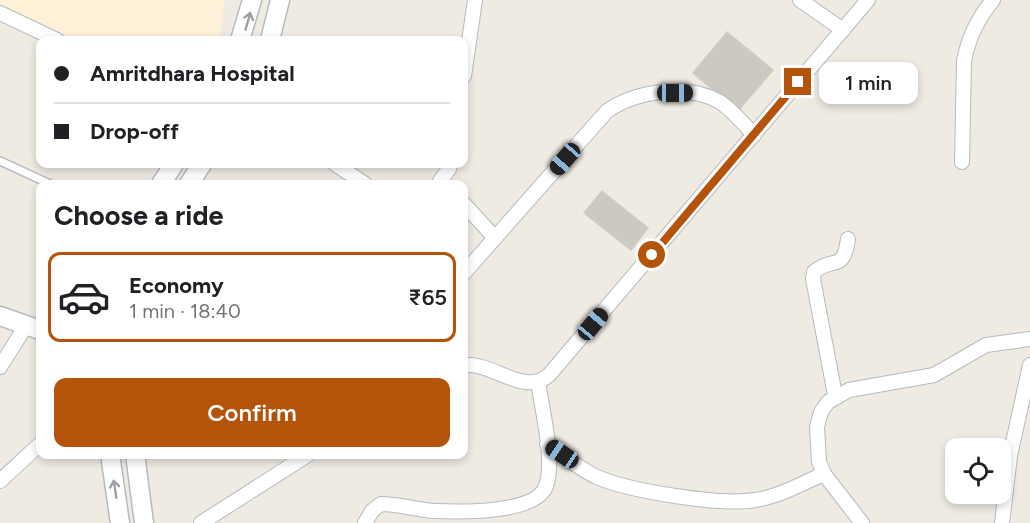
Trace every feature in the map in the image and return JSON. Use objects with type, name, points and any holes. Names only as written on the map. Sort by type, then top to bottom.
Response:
[{"type":"street","points":[[241,36],[252,0]]},
{"type":"street","points":[[271,36],[280,0]]},
{"type":"street","points":[[468,48],[475,0]]},
{"type":"street","points":[[800,0],[843,30]]},
{"type":"street","points":[[468,365],[484,366],[522,383],[538,382],[549,375],[868,0]]},
{"type":"street","points":[[962,162],[964,61],[967,46],[975,28],[993,0]]},
{"type":"street","points":[[0,13],[49,36]]},
{"type":"street","points":[[468,268],[608,111],[621,102],[658,93],[706,96],[719,102],[754,135]]},
{"type":"street","points":[[341,168],[359,180]]},
{"type":"street","points":[[468,208],[495,238]]},
{"type":"street","points":[[835,395],[813,279],[814,272],[820,267],[839,264],[844,260],[848,239]]},
{"type":"street","points":[[0,316],[34,327],[0,367]]},
{"type":"street","points":[[862,523],[824,474],[817,449],[821,412],[835,395],[849,390],[934,375],[986,345],[1030,339]]},
{"type":"street","points":[[1002,523],[1010,456],[1030,365]]},
{"type":"street","points":[[365,523],[372,511],[381,504],[435,511],[465,511],[516,507],[530,502],[544,492],[547,484],[547,444],[538,382]]},
{"type":"street","points":[[547,444],[594,475],[613,483],[656,492],[741,502],[771,497],[824,474]]},
{"type":"street","points":[[0,481],[36,448]]},
{"type":"street","points":[[111,459],[120,523]]},
{"type":"street","points":[[136,459],[144,523]]},
{"type":"street","points":[[201,523],[301,459]]},
{"type":"lane","points":[[0,161],[41,180]]},
{"type":"shaded area","points":[[0,0],[225,0],[220,36],[61,36],[0,9]]},
{"type":"building","points":[[727,32],[773,70],[738,111],[693,73]]},
{"type":"building","points":[[602,191],[648,228],[631,250],[584,213]]},
{"type":"route","points":[[652,255],[798,82]]}]
